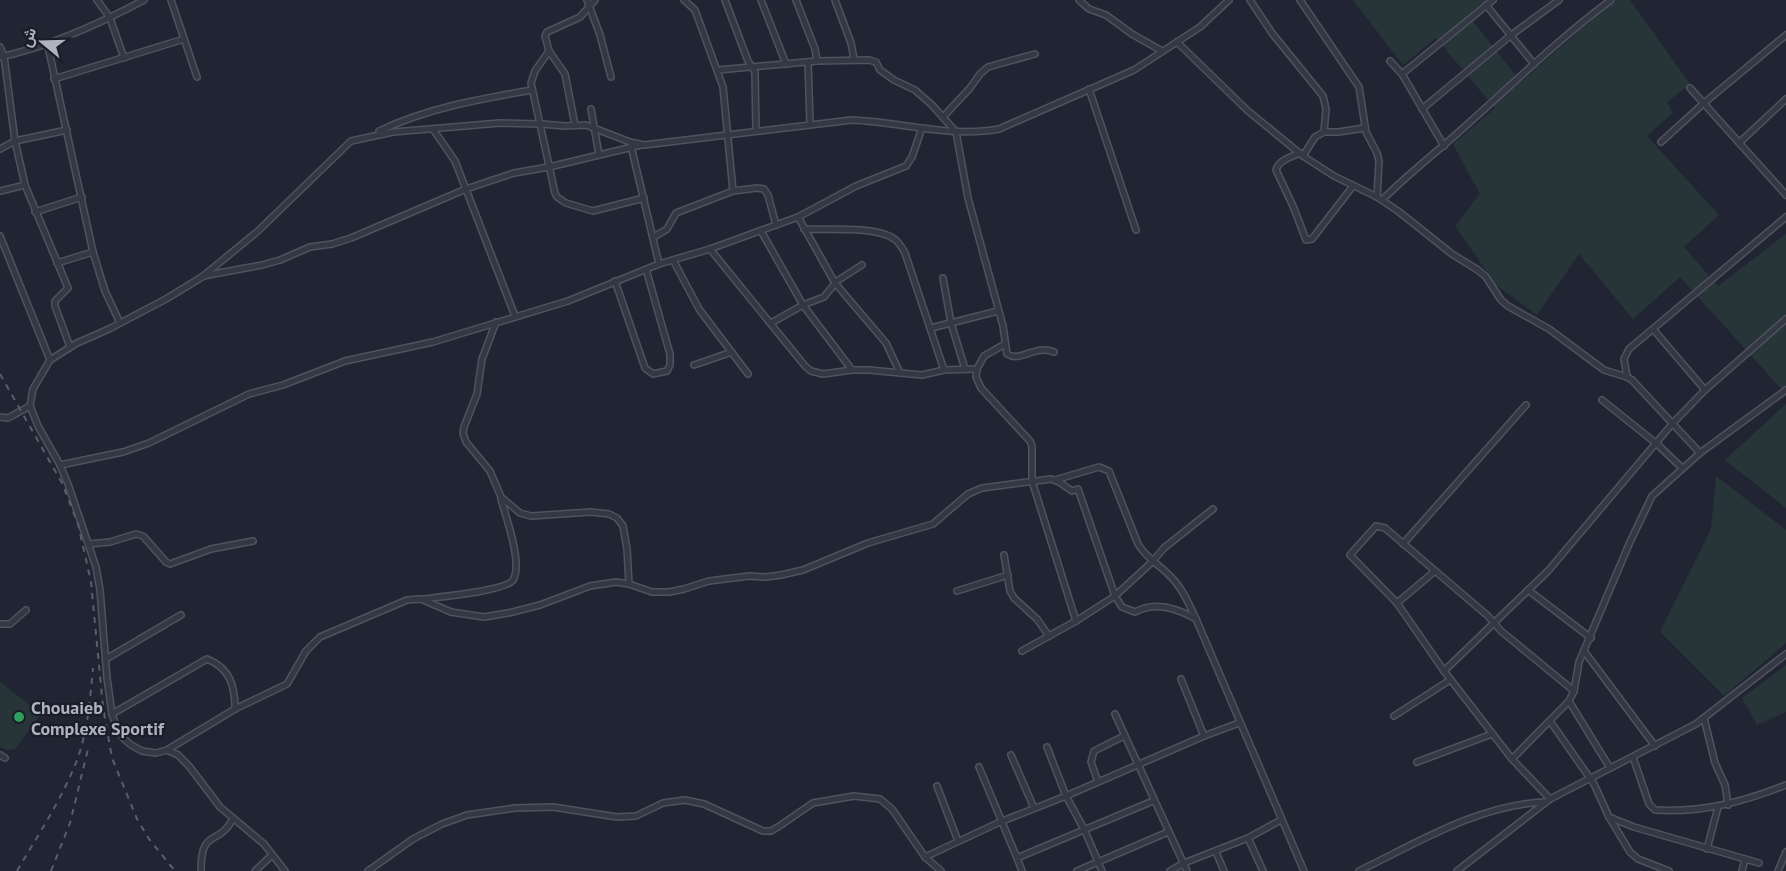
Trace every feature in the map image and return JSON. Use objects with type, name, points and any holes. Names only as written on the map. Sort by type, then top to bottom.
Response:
[{"type":"street","points":[[97,0],[110,18],[124,58]]},
{"type":"street","points":[[2,56],[110,18],[144,0]]},
{"type":"street","points":[[171,0],[197,77]]},
{"type":"street","points":[[587,0],[600,35],[611,77]]},
{"type":"street","points":[[575,125],[565,74],[549,51],[545,36],[547,32],[573,21],[595,0]]},
{"type":"street","points":[[684,0],[694,10],[723,87],[733,191]]},
{"type":"street","points":[[725,0],[748,61],[755,72],[756,131]]},
{"type":"street","points":[[761,0],[786,64]]},
{"type":"street","points":[[796,0],[815,49],[817,61]]},
{"type":"street","points":[[835,0],[851,42],[854,59]]},
{"type":"street","points":[[1079,0],[1089,9],[1106,15],[1132,34],[1162,51]]},
{"type":"street","points":[[202,277],[262,265],[310,247],[351,238],[466,189],[514,173],[599,155],[630,145],[810,123],[861,120],[956,132],[999,129],[1134,70],[1200,27],[1229,0]]},
{"type":"street","points":[[1250,0],[1272,33],[1323,96],[1326,109],[1324,132]]},
{"type":"street","points":[[1300,0],[1356,81],[1365,128],[1379,161],[1379,199]]},
{"type":"street","points":[[1402,74],[1492,0]]},
{"type":"street","points":[[1422,109],[1509,36],[1560,0]]},
{"type":"street","points":[[1379,199],[1444,146],[1534,64],[1611,0]]},
{"type":"street","points":[[1486,5],[1534,64]]},
{"type":"street","points":[[1661,141],[1786,35]]},
{"type":"street","points":[[54,79],[184,39]]},
{"type":"street","points":[[47,42],[93,252],[105,291],[120,323]]},
{"type":"street","points":[[1178,42],[1248,111],[1301,155],[1334,176],[1379,199],[1452,254],[1478,270],[1508,306],[1549,329],[1604,370],[1627,377],[1700,453]]},
{"type":"street","points":[[0,47],[15,141],[25,185],[68,288],[55,301],[55,306],[70,346]]},
{"type":"street","points":[[549,51],[535,71],[532,90],[542,124],[557,197],[584,210],[598,210],[644,198]]},
{"type":"street","points":[[943,117],[987,67],[1035,54]]},
{"type":"street","points":[[718,70],[854,59],[876,62],[880,70],[915,90],[956,132],[968,198],[1005,331],[1007,354],[1014,358],[1042,349],[1054,352]]},
{"type":"street","points":[[1390,61],[1402,74],[1444,146]]},
{"type":"street","points":[[808,62],[810,123]]},
{"type":"street","points":[[1690,88],[1786,195]]},
{"type":"street","points":[[1089,89],[1136,230]]},
{"type":"street","points":[[496,322],[482,359],[477,394],[463,433],[470,449],[490,471],[501,497],[515,558],[513,580],[500,588],[407,600],[320,637],[306,651],[287,684],[235,709],[166,750],[156,753],[142,751],[123,738],[112,714],[106,678],[100,590],[89,544],[60,465],[38,426],[30,406],[33,389],[50,360],[70,346],[166,299],[202,277],[258,231],[351,141],[372,135],[403,120],[460,103],[532,90]]},
{"type":"street","points":[[1739,143],[1786,99]]},
{"type":"street","points":[[591,109],[599,155]]},
{"type":"street","points":[[372,135],[500,123],[595,127],[630,145],[659,264]]},
{"type":"street","points":[[60,465],[123,453],[249,394],[283,385],[345,361],[433,342],[568,301],[659,264],[710,249],[798,217],[856,186],[906,166],[912,157],[922,128]]},
{"type":"street","points":[[1353,186],[1311,238],[1306,240],[1276,170],[1283,161],[1301,155],[1315,137],[1324,132],[1365,128]]},
{"type":"street","points":[[433,129],[455,161],[515,316]]},
{"type":"street","points":[[0,149],[15,141],[67,130]]},
{"type":"street","points":[[0,191],[25,185]]},
{"type":"street","points":[[654,237],[667,229],[676,213],[733,191],[757,188],[764,189],[768,195],[776,225]]},
{"type":"street","points":[[35,212],[82,196]]},
{"type":"street","points":[[1627,377],[1625,354],[1786,216]]},
{"type":"street","points":[[798,217],[835,283],[886,343],[900,373]]},
{"type":"street","points":[[804,229],[844,228],[894,238],[905,253],[944,370]]},
{"type":"street","points":[[761,231],[803,305],[852,370]]},
{"type":"street","points":[[0,236],[50,360]]},
{"type":"street","points":[[710,249],[811,371],[823,374],[852,370],[929,374],[944,370],[977,369]]},
{"type":"street","points":[[57,263],[93,252]]},
{"type":"street","points":[[673,260],[699,309],[748,374]]},
{"type":"street","points":[[771,323],[803,305],[824,297],[835,283],[862,265]]},
{"type":"street","points":[[615,281],[645,368],[653,374],[667,371],[670,365],[670,354],[646,269]]},
{"type":"street","points":[[943,278],[951,322],[965,369]]},
{"type":"street","points":[[931,328],[998,311]]},
{"type":"street","points":[[1444,671],[1576,540],[1672,424],[1705,390],[1786,319]]},
{"type":"street","points":[[1653,329],[1705,390]]},
{"type":"street","points":[[1005,344],[984,356],[977,369],[976,377],[981,388],[1030,441],[1032,481],[1076,621]]},
{"type":"street","points":[[694,365],[732,352]]},
{"type":"street","points":[[1512,759],[1569,702],[1584,651],[1648,501],[1700,453],[1786,390]]},
{"type":"street","points":[[1602,400],[1657,444],[1682,468]]},
{"type":"street","points":[[1403,544],[1526,405]]},
{"type":"street","points":[[0,417],[8,418],[30,406]]},
{"type":"street","points":[[421,599],[451,612],[484,617],[540,605],[590,586],[616,582],[652,592],[677,591],[709,581],[749,576],[766,577],[803,570],[868,543],[933,524],[968,494],[982,488],[1055,480],[1099,467],[1107,469],[1138,544],[1152,562],[1168,573],[1184,592],[1304,871]]},
{"type":"street","points":[[1055,480],[1072,491],[1078,489],[1115,596],[1122,607],[1135,612],[1145,607],[1165,607],[1186,613],[1196,619]]},
{"type":"street","points":[[501,497],[520,513],[531,516],[591,512],[609,514],[617,518],[622,526],[627,549],[629,584]]},
{"type":"street","points":[[1022,651],[1115,596],[1164,548],[1213,509]]},
{"type":"street","points":[[1548,800],[1512,759],[1450,680],[1397,603],[1350,555],[1379,525],[1574,691]]},
{"type":"street","points":[[89,544],[110,542],[138,534],[143,536],[170,564],[211,549],[253,541]]},
{"type":"street","points":[[1004,555],[1010,591],[1049,636]]},
{"type":"street","points":[[1397,603],[1435,571]]},
{"type":"street","points":[[957,591],[1008,575]]},
{"type":"street","points":[[1528,590],[1591,638]]},
{"type":"street","points":[[0,624],[9,624],[26,610]]},
{"type":"street","points":[[106,659],[181,615]]},
{"type":"street","points":[[1584,651],[1654,746]]},
{"type":"street","points":[[1457,871],[1548,800],[1681,733],[1704,718],[1786,654]]},
{"type":"street","points":[[112,714],[207,660],[228,673],[232,683],[235,709]]},
{"type":"street","points":[[1181,679],[1204,735]]},
{"type":"street","points":[[1394,716],[1450,680]]},
{"type":"street","points":[[1569,702],[1610,768]]},
{"type":"street","points":[[1115,714],[1187,871]]},
{"type":"street","points":[[1704,718],[1712,753],[1725,786],[1728,805]]},
{"type":"street","points":[[1550,721],[1590,778],[1608,817],[1633,856],[1669,871]]},
{"type":"street","points":[[926,856],[1000,822],[1138,766],[1204,735],[1239,723]]},
{"type":"street","points":[[1417,762],[1492,734]]},
{"type":"street","points":[[1098,782],[1091,762],[1094,751],[1124,736]]},
{"type":"street","points":[[1047,747],[1066,796],[1102,871]]},
{"type":"street","points":[[166,750],[178,755],[189,766],[220,807],[264,844],[285,871]]},
{"type":"street","points":[[1011,755],[1034,808]]},
{"type":"street","points":[[1633,757],[1652,808],[1659,810],[1718,807],[1786,785]]},
{"type":"street","points":[[979,767],[1022,871]]},
{"type":"street","points":[[937,786],[958,841]]},
{"type":"street","points":[[368,871],[429,830],[467,815],[514,808],[553,807],[616,817],[636,816],[663,803],[685,800],[704,804],[763,831],[771,831],[813,803],[854,796],[880,799],[892,809],[926,856],[941,871]]},
{"type":"street","points":[[1359,871],[1472,818],[1512,805],[1548,800]]},
{"type":"street","points":[[1017,858],[1153,801]]},
{"type":"street","points":[[1707,849],[1718,807]]},
{"type":"street","points":[[1608,817],[1634,827],[1759,863]]},
{"type":"street","points":[[201,871],[201,855],[204,845],[228,829],[233,819]]},
{"type":"street","points":[[1170,871],[1184,863],[1248,838],[1281,820]]},
{"type":"street","points":[[1077,871],[1168,832]]},
{"type":"street","points":[[1248,838],[1263,871]]},
{"type":"street","points":[[1216,852],[1224,871]]},
{"type":"street","points":[[1778,871],[1786,852]]},
{"type":"street","points":[[255,871],[272,855]]},
{"type":"street","points":[[1742,871],[1745,859]]},
{"type":"shaded area","points":[[1353,0],[1486,0],[1468,15],[1521,82],[1598,14],[1618,0],[1630,0],[1690,84],[1667,102],[1673,113],[1647,136],[1719,215],[1684,247],[1718,286],[1786,234],[1786,394],[1680,277],[1633,319],[1579,254],[1537,315],[1496,285],[1455,226],[1480,194],[1453,144],[1495,108],[1436,38],[1403,65]]},
{"type":"shaded area","points":[[1786,404],[1786,508],[1725,460]]},
{"type":"shaded area","points":[[1716,476],[1786,530],[1786,643],[1724,696],[1660,632],[1711,529]]},
{"type":"shaded area","points":[[1786,665],[1786,712],[1757,725],[1742,698]]},
{"type":"shaded area","name":"Chouaieb Complexe Sportif","points":[[0,682],[41,714],[15,749],[7,750],[0,747]]},
{"type":"railway","points":[[0,374],[62,483],[78,524],[91,582],[103,707],[112,758],[137,819],[149,839],[175,871]]},
{"type":"railway","points":[[17,871],[57,803],[77,760],[86,726],[93,668]]},
{"type":"railway","points":[[51,871],[70,823],[89,745]]},
{"type":"place","name":"Chouaieb Complexe Sportif","points":[[19,717]]}]
